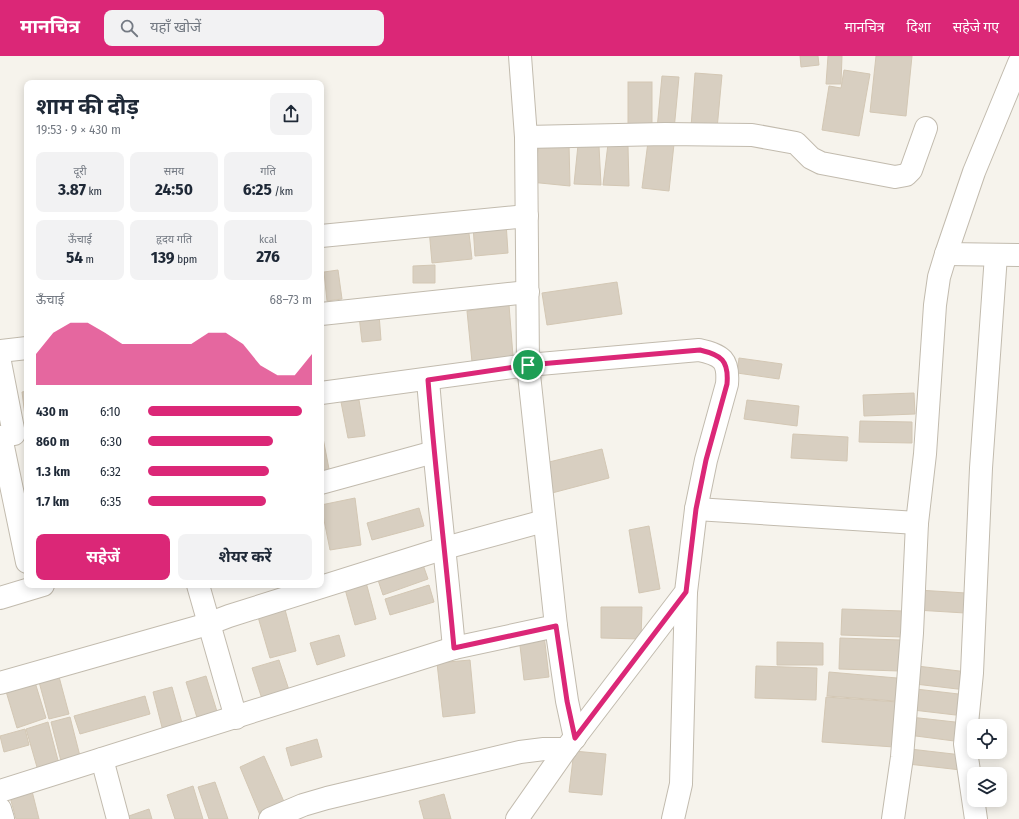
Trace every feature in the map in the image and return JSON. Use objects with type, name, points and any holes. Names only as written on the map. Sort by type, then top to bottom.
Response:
[{"type":"street","points":[[520,56],[526,137],[528,365],[544,521],[571,744]]},
{"type":"street","points":[[893,819],[902,757],[912,633],[917,523],[925,454],[935,305],[946,254],[974,172],[1019,63]]},
{"type":"street","points":[[526,137],[665,134],[752,135],[792,142],[800,146],[811,158],[821,163],[901,177],[906,175],[910,170],[926,128]]},
{"type":"street","points":[[324,236],[527,216]]},
{"type":"street","points":[[946,254],[1019,255]]},
{"type":"street","points":[[976,819],[965,744],[972,673],[981,468],[996,255]]},
{"type":"street","points":[[324,314],[528,292]]},
{"type":"street","points":[[0,351],[24,348]]},
{"type":"street","points":[[324,393],[428,380],[528,365],[700,350],[713,353],[721,358],[726,364],[728,373],[727,384],[706,460],[696,509],[686,592],[681,784],[673,819]]},
{"type":"street","points":[[0,362],[24,538]]},
{"type":"street","points":[[428,380],[454,648]]},
{"type":"street","points":[[324,482],[434,452]]},
{"type":"street","points":[[696,509],[917,523]]},
{"type":"street","points":[[324,586],[445,548],[544,521]]},
{"type":"street","points":[[0,598],[30,588]]},
{"type":"street","points":[[199,588],[236,718]]},
{"type":"street","points":[[0,683],[208,624],[318,588]]},
{"type":"street","points":[[517,819],[571,744],[686,592]]},
{"type":"street","points":[[0,790],[236,718],[454,648],[556,626]]},
{"type":"street","points":[[270,819],[303,805],[327,798],[505,756],[571,744]]},
{"type":"street","points":[[102,759],[118,819]]},
{"type":"street","points":[[0,809],[3,819]]},
{"type":"building","points":[[800,56],[818,56],[819,65],[801,67]]},
{"type":"building","points":[[828,56],[842,56],[841,84],[826,84]]},
{"type":"building","points":[[876,56],[912,56],[906,116],[870,112]]},
{"type":"building","points":[[844,70],[870,74],[859,136],[822,130],[829,86],[841,88]]},
{"type":"building","points":[[695,73],[722,75],[717,129],[691,127]]},
{"type":"building","points":[[662,76],[679,77],[674,130],[657,129]]},
{"type":"building","points":[[628,82],[652,82],[652,126],[628,126]]},
{"type":"building","points":[[648,142],[674,144],[669,191],[642,188]]},
{"type":"building","points":[[569,144],[570,186],[530,182],[539,147]]},
{"type":"building","points":[[608,144],[628,146],[629,186],[603,185]]},
{"type":"building","points":[[578,145],[599,146],[601,185],[574,184]]},
{"type":"building","points":[[506,222],[508,253],[475,256],[473,225]]},
{"type":"building","points":[[468,225],[472,259],[432,263],[429,229]]},
{"type":"building","points":[[435,265],[435,283],[413,283],[413,266]]},
{"type":"building","points":[[338,270],[342,299],[327,301],[324,272]]},
{"type":"building","points":[[617,282],[622,314],[547,325],[542,293]]},
{"type":"building","points":[[509,305],[513,356],[472,362],[467,311]]},
{"type":"building","points":[[379,314],[381,340],[362,342],[359,316]]},
{"type":"building","points":[[739,358],[782,364],[779,379],[737,373]]},
{"type":"building","points":[[22,392],[24,392],[24,408]]},
{"type":"building","points":[[914,393],[915,414],[864,416],[863,395]]},
{"type":"building","points":[[359,400],[365,436],[348,438],[341,402]]},
{"type":"building","points":[[747,400],[799,406],[797,426],[744,419]]},
{"type":"building","points":[[860,421],[912,422],[912,443],[859,442]]},
{"type":"building","points":[[793,434],[848,437],[847,461],[791,458]]},
{"type":"building","points":[[324,443],[330,474],[324,475]]},
{"type":"building","points":[[602,449],[609,478],[552,493],[545,463]]},
{"type":"building","points":[[355,498],[361,545],[330,550],[324,520],[324,504]]},
{"type":"building","points":[[419,508],[424,526],[372,540],[367,523]]},
{"type":"building","points":[[649,526],[660,589],[639,593],[629,530]]},
{"type":"building","points":[[421,559],[428,579],[383,595],[376,574]]},
{"type":"building","points":[[364,575],[376,619],[355,625],[343,582]]},
{"type":"building","points":[[429,585],[434,602],[390,615],[385,599]]},
{"type":"building","points":[[918,590],[966,593],[965,613],[916,610]]},
{"type":"building","points":[[283,602],[296,651],[270,658],[256,610]]},
{"type":"building","points":[[601,607],[642,607],[641,639],[601,638]]},
{"type":"building","points":[[842,609],[903,611],[902,637],[841,635]]},
{"type":"building","points":[[339,635],[345,656],[317,665],[310,643]]},
{"type":"building","points":[[544,635],[549,677],[524,680],[519,637]]},
{"type":"building","points":[[840,638],[901,640],[899,671],[839,669]]},
{"type":"building","points":[[777,642],[823,643],[823,665],[777,665]]},
{"type":"building","points":[[279,660],[290,693],[263,702],[252,668]]},
{"type":"building","points":[[470,660],[475,713],[443,717],[437,663]]},
{"type":"building","points":[[756,666],[817,668],[816,700],[755,698]]},
{"type":"building","points":[[917,666],[968,672],[966,690],[915,684]]},
{"type":"building","points":[[829,672],[897,678],[895,701],[827,696]]},
{"type":"building","points":[[58,673],[69,714],[49,719],[38,678]]},
{"type":"building","points":[[206,676],[219,718],[199,724],[186,682]]},
{"type":"building","points":[[34,679],[46,718],[17,728],[5,688]]},
{"type":"building","points":[[172,687],[184,730],[164,735],[153,692]]},
{"type":"building","points":[[916,689],[967,695],[964,716],[913,710]]},
{"type":"building","points":[[145,696],[150,714],[80,734],[74,716]]},
{"type":"building","points":[[826,697],[898,702],[894,747],[822,742]]},
{"type":"building","points":[[70,717],[81,760],[62,765],[51,722]]},
{"type":"building","points":[[910,717],[964,723],[962,742],[908,735]]},
{"type":"building","points":[[48,722],[60,768],[39,774],[26,729]]},
{"type":"building","points":[[25,729],[29,745],[4,752],[0,736]]},
{"type":"building","points":[[317,739],[322,757],[291,766],[286,748]]},
{"type":"building","points":[[910,749],[962,755],[961,770],[908,764]]},
{"type":"building","points":[[574,751],[606,754],[602,795],[569,792]]},
{"type":"building","points":[[264,756],[285,804],[260,815],[240,767]]},
{"type":"building","points":[[215,782],[228,819],[209,819],[198,787]]},
{"type":"building","points":[[193,786],[203,819],[175,819],[167,795]]},
{"type":"building","points":[[32,791],[39,819],[16,819],[10,797]]},
{"type":"building","points":[[444,794],[451,819],[424,819],[419,801]]},
{"type":"building","points":[[149,809],[152,819],[123,818]]},
{"type":"route","points":[[700,350],[713,353],[721,358],[726,364],[728,373],[727,384],[706,460],[696,509],[686,592],[575,738],[567,701],[556,626],[454,648],[428,380],[528,365],[700,350]]}]
